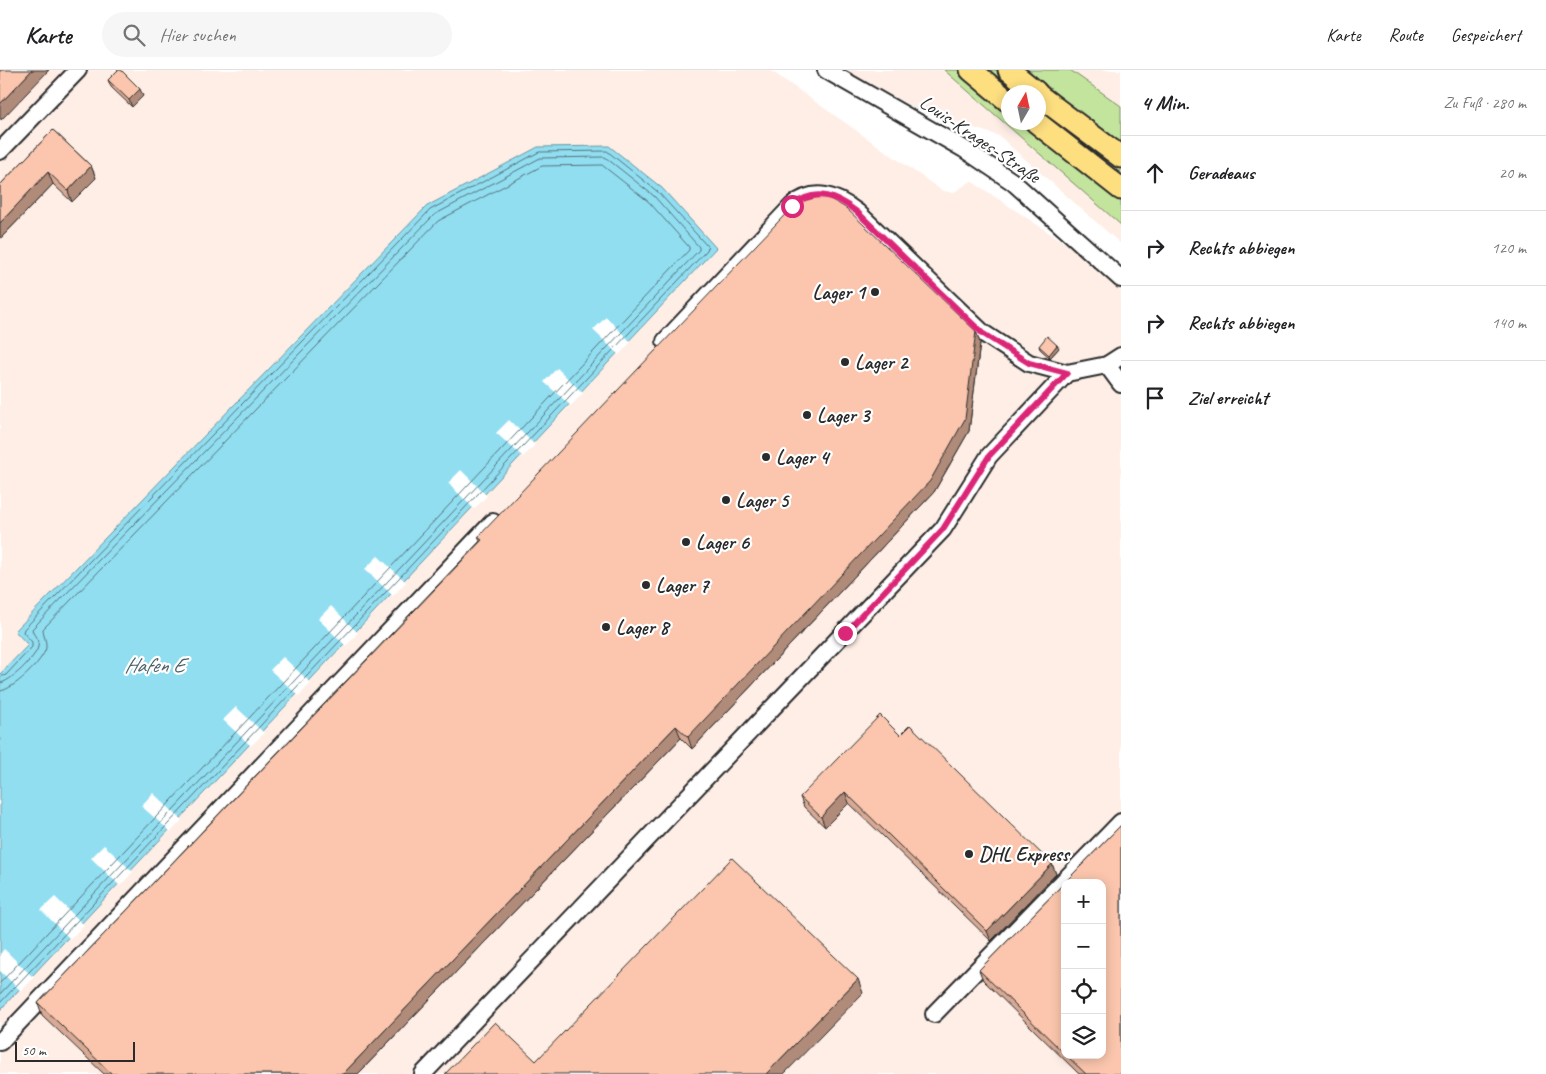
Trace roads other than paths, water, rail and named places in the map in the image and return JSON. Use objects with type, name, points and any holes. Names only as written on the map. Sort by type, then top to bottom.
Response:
[{"type":"main road","points":[[971,70],[1001,95]]},
{"type":"main road","points":[[1009,70],[1026,85]]},
{"type":"main road","points":[[1046,101],[1121,157]]},
{"type":"main road","points":[[1046,130],[1121,189]]},
{"type":"street","points":[[0,151],[78,70]]},
{"type":"street","name":"Louis-Krages-Straße","points":[[826,70],[964,149],[1013,182],[1121,279]]},
{"type":"street","points":[[657,349],[792,206],[801,199],[814,195],[836,198],[857,212],[982,333],[1029,363],[1067,373],[1107,365],[1121,356]]},
{"type":"street","points":[[1107,365],[1121,384]]},
{"type":"street","points":[[423,1074],[943,529],[989,456],[1067,373]]},
{"type":"street","points":[[0,1042],[501,514]]},
{"type":"street","points":[[934,1014],[1121,822]]},
{"type":"water","name":"Hafen E","points":[[609,146],[662,188],[716,248],[0,1010],[0,674],[28,645],[15,631],[427,206],[538,147]]},
{"type":"place","name":"Lager 1","points":[[875,292]]},
{"type":"place","name":"Lager 2","points":[[845,362]]},
{"type":"place","name":"Lager 3","points":[[807,415]]},
{"type":"place","name":"Lager 4","points":[[766,457]]},
{"type":"place","name":"Lager 5","points":[[726,500]]},
{"type":"place","name":"Lager 6","points":[[686,542]]},
{"type":"place","name":"Lager 7","points":[[646,585]]},
{"type":"place","name":"Lager 8","points":[[606,627]]},
{"type":"place","name":"DHL Express","points":[[969,854]]}]
